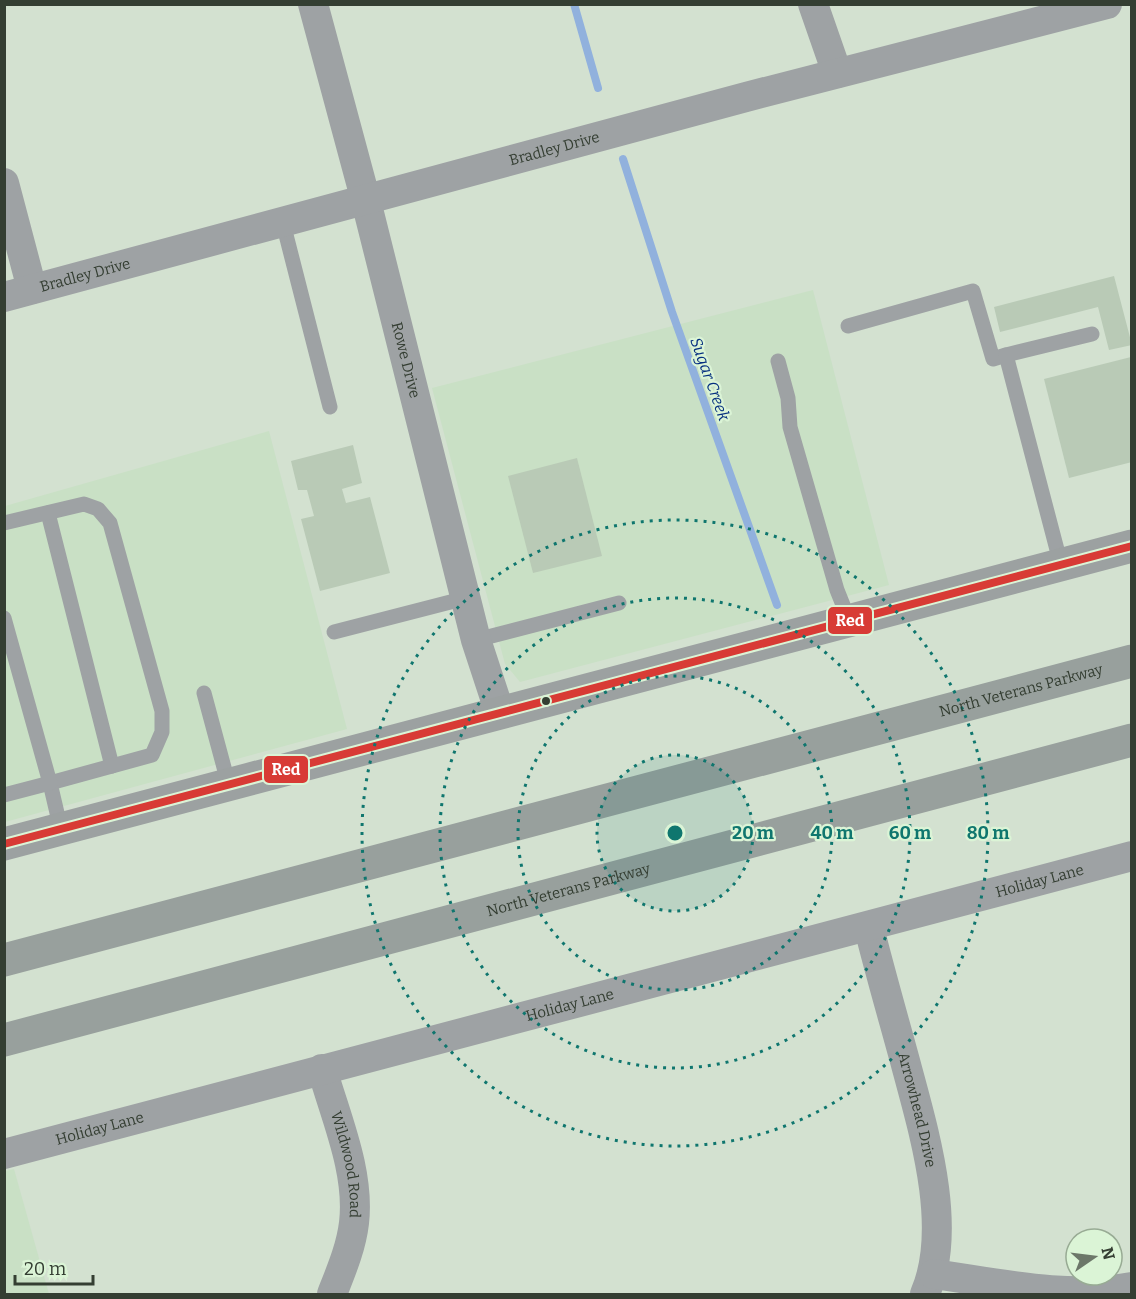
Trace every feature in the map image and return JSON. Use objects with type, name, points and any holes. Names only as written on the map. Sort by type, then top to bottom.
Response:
[{"type":"highway","name":"North Veterans Parkway","points":[[4,960],[1131,661]]},
{"type":"highway","name":"North Veterans Parkway","points":[[4,1040],[1131,740]]},
{"type":"street","name":"Rowe Drive","points":[[313,4],[366,201],[476,640],[500,713]]},
{"type":"street","points":[[813,4],[837,74]]},
{"type":"street","name":"Bradley Drive","points":[[18,293],[1107,4]]},
{"type":"street","points":[[4,183],[18,293]]},
{"type":"street","points":[[4,844],[1131,546]]},
{"type":"street","name":"Holiday Lane","points":[[7,1153],[868,928],[1131,856]]},
{"type":"street","name":"Arrowhead Drive","points":[[868,928],[930,1155],[936,1213],[930,1284]]},
{"type":"street","name":"Wildwood Road","points":[[322,1069],[356,1192],[354,1225],[344,1267],[332,1294]]},
{"type":"street","points":[[930,1284],[1073,1293],[1109,1292],[1131,1287]]},
{"type":"lane","points":[[283,223],[330,407]]},
{"type":"lane","points":[[848,326],[974,291],[993,359],[1092,334]]},
{"type":"lane","points":[[1006,356],[1060,565]]},
{"type":"lane","points":[[778,361],[788,398],[793,438],[837,590],[849,620]]},
{"type":"lane","points":[[4,523],[84,504],[98,509],[110,523],[162,711],[162,732],[152,754],[4,795]]},
{"type":"lane","points":[[48,513],[112,766]]},
{"type":"lane","points":[[334,632],[466,598]]},
{"type":"lane","points":[[476,640],[619,603]]},
{"type":"lane","points":[[4,618],[61,830]]},
{"type":"lane","points":[[204,693],[229,786]]},
{"type":"shaded area","points":[[813,290],[889,585],[520,682],[505,664],[432,388]]},
{"type":"shaded area","points":[[269,431],[347,729],[5,822],[5,506]]},
{"type":"shaded area","points":[[14,1169],[49,1294],[5,1294],[5,1171]]},
{"type":"building","points":[[1114,276],[1132,345],[1109,350],[1098,307],[1000,332],[994,307]]},
{"type":"building","points":[[1131,357],[1132,462],[1069,478],[1044,379]]},
{"type":"building","points":[[353,445],[362,483],[342,489],[346,503],[370,497],[390,573],[320,591],[301,519],[314,516],[307,490],[298,490],[291,461]]},
{"type":"building","points":[[577,458],[602,556],[533,573],[508,476]]},
{"type":"waterway","name":"Sugar Creek","points":[[574,4],[598,88]]},
{"type":"waterway","name":"Sugar Creek","points":[[623,159],[672,312],[777,605]]},
{"type":"transit line","name":"Red","points":[[4,844],[1132,546]]}]
